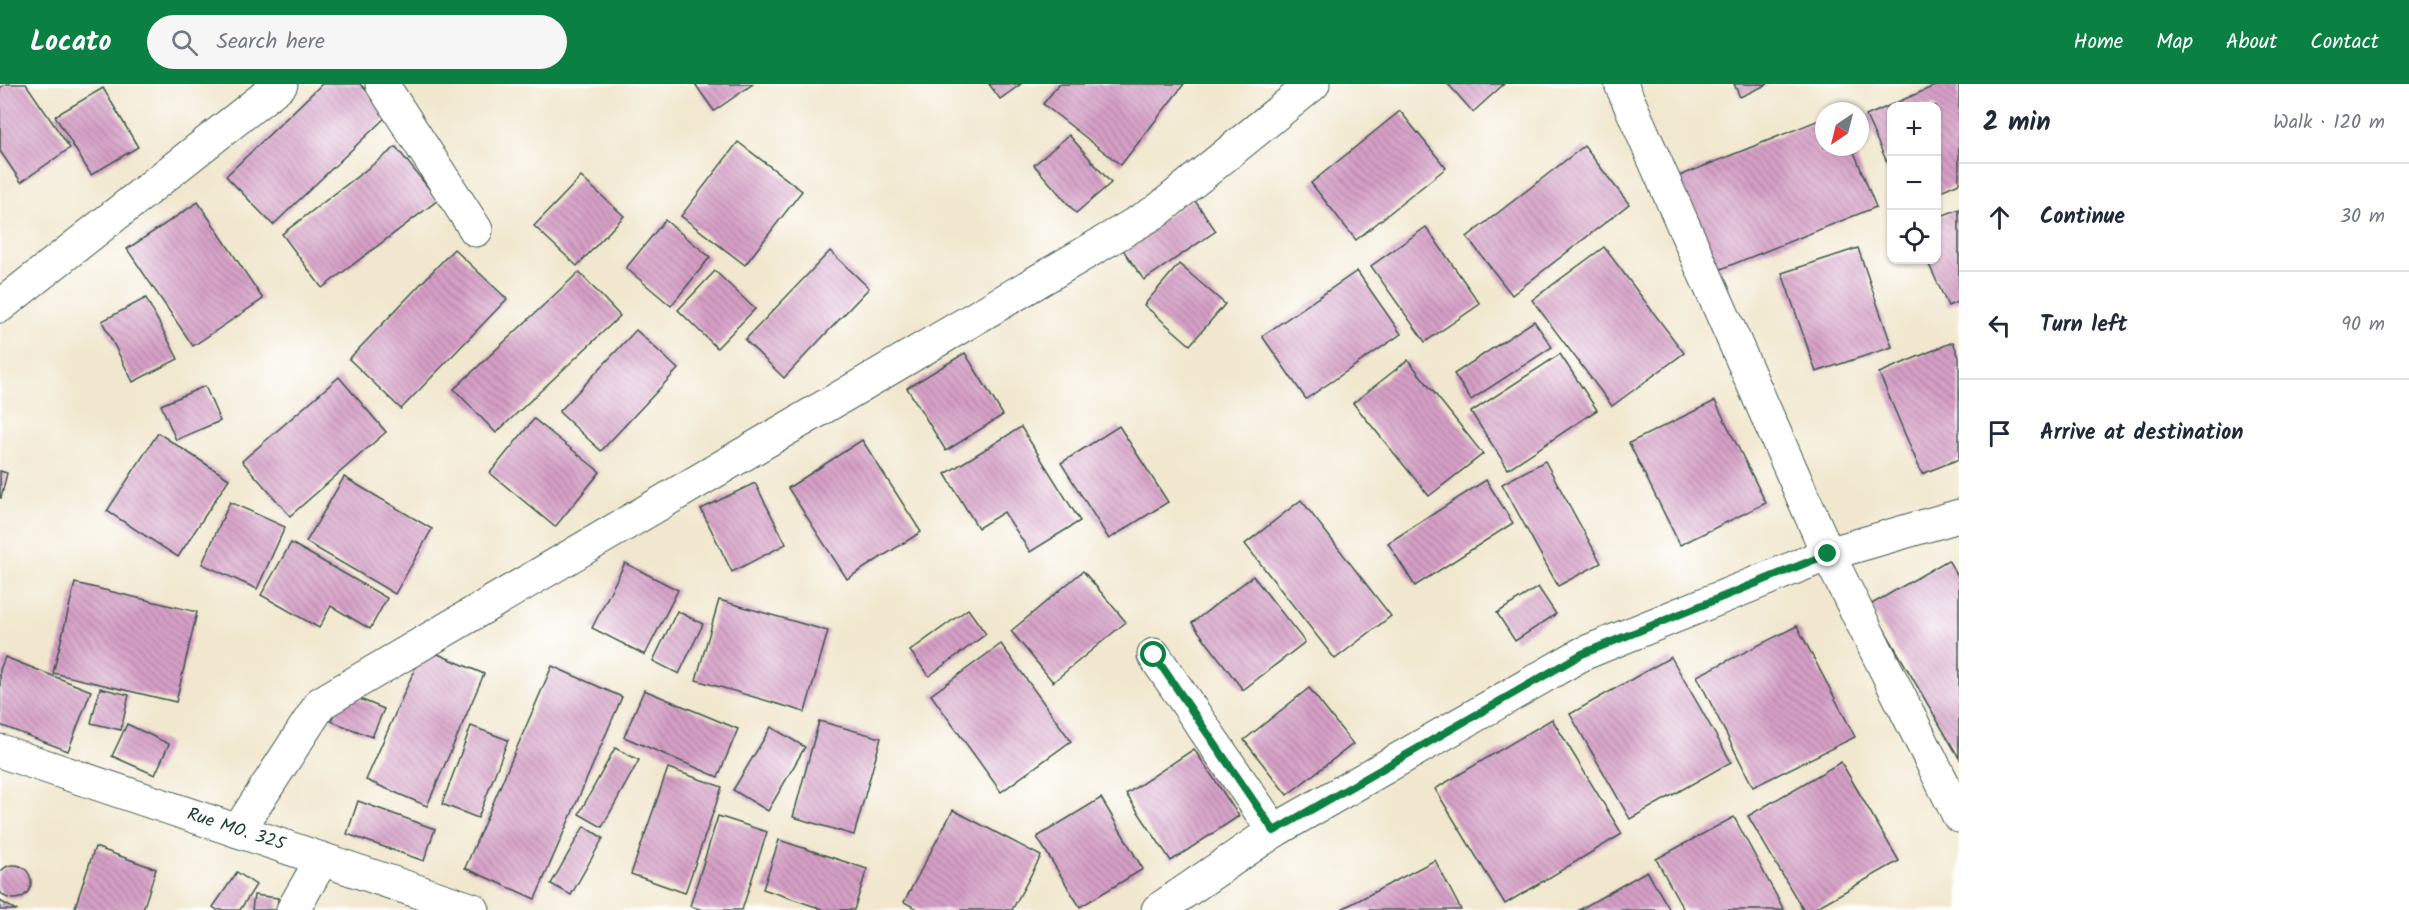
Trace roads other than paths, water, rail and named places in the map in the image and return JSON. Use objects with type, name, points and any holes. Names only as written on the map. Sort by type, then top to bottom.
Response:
[{"type":"street","points":[[0,306],[281,84]]},
{"type":"street","points":[[382,84],[476,230]]},
{"type":"street","points":[[237,831],[321,703],[1157,211],[1313,84]]},
{"type":"street","points":[[1621,84],[1828,554],[1959,816]]},
{"type":"street","points":[[1158,910],[1274,831],[1582,654],[1828,554],[1959,516]]},
{"type":"street","points":[[1154,655],[1274,831]]},
{"type":"street","name":"Rue MO. 325","points":[[0,751],[473,910]]},
{"type":"street","points":[[293,910],[322,859]]}]
